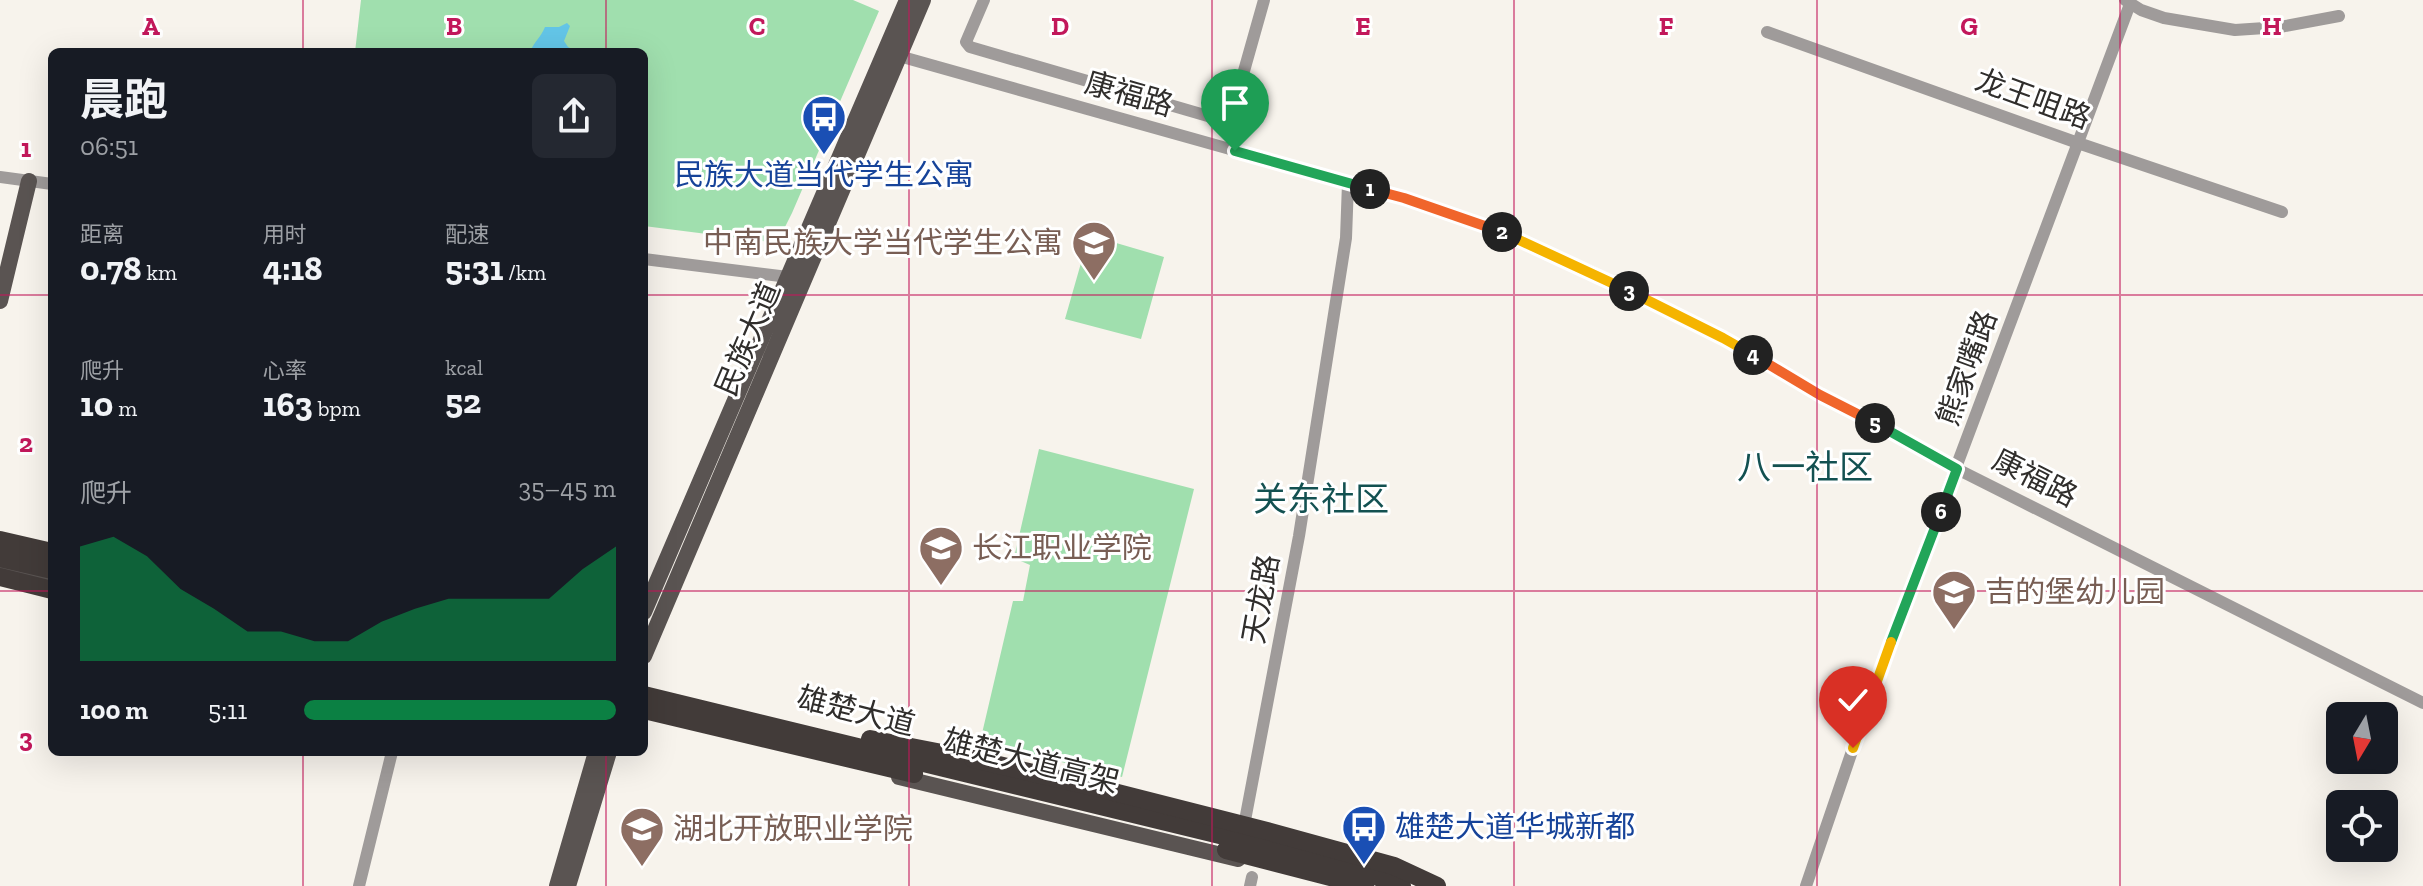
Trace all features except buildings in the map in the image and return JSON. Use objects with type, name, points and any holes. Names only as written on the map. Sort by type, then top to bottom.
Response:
[{"type":"highway","points":[[0,540],[48,551]]},
{"type":"highway","points":[[0,558],[48,569]]},
{"type":"highway","points":[[0,577],[48,589]]},
{"type":"highway","name":"雄楚大道高架","points":[[648,693],[1351,867],[1402,886]]},
{"type":"highway","name":"雄楚大道高架","points":[[648,711],[1069,811],[1365,886]]},
{"type":"highway","points":[[802,727],[973,759],[1106,790],[1394,866],[1437,886]]},
{"type":"main road","name":"民族大道","points":[[648,603],[907,0]]},
{"type":"main road","name":"民族大道","points":[[648,647],[923,0]]},
{"type":"main road","points":[[0,301],[29,181]]},
{"type":"main road","points":[[0,532],[48,543]]},
{"type":"main road","points":[[0,567],[48,579]]},
{"type":"main road","name":"雄楚大道","points":[[648,693],[1243,833],[1357,862],[1426,886]]},
{"type":"main road","name":"雄楚大道","points":[[648,719],[1346,886]]},
{"type":"main road","points":[[557,886],[595,756]]},
{"type":"main road","points":[[568,886],[608,756]]},
{"type":"street","points":[[984,0],[966,42],[970,47],[1225,121],[1231,117],[1264,0]]},
{"type":"street","points":[[2127,2],[2164,18],[2235,30],[2280,27],[2339,16]]},
{"type":"street","name":"熊家嘴路","points":[[1806,886],[1878,675],[2078,143],[2127,2]]},
{"type":"street","name":"龙王咀路","points":[[1767,32],[2282,212]]},
{"type":"street","name":"康福路","points":[[899,56],[1404,198],[1499,231],[1594,273],[1723,338],[1957,469],[2423,703]]},
{"type":"street","points":[[0,177],[48,183]]},
{"type":"street","name":"天龙路","points":[[1243,833],[1299,536],[1346,238],[1348,183]]},
{"type":"street","points":[[648,260],[788,277]]},
{"type":"street","points":[[359,886],[391,756]]},
{"type":"green space","points":[[361,0],[853,0],[879,11],[777,243],[648,227],[648,48],[355,48]]},
{"type":"green space","points":[[1089,235],[1164,257],[1141,339],[1065,319]]},
{"type":"green space","points":[[1039,449],[1194,489],[1122,777],[980,742],[1013,601],[1023,601],[1030,565],[1014,558]]},
{"type":"water","points":[[567,23],[570,26],[564,41],[570,48],[532,48],[545,27],[559,27]]},
{"type":"place","name":"民族大道当代学生公寓","points":[[824,156]]},
{"type":"place","name":"中南民族大学当代学生公寓","points":[[1094,282]]},
{"type":"place","name":"长江职业学院","points":[[941,587]]},
{"type":"place","name":"吉的堡幼儿园","points":[[1954,631]]},
{"type":"place","name":"雄楚大道华城新都","points":[[1364,866]]},
{"type":"place","name":"湖北开放职业学院","points":[[642,868]]},
{"type":"district","name":"八一社区","points":[[1805,467]]},
{"type":"district","name":"关东社区","points":[[1321,499]]},
{"type":"route","points":[[1235,151],[1404,198],[1499,231],[1594,273],[1723,338],[1957,469],[1853,748]]}]
